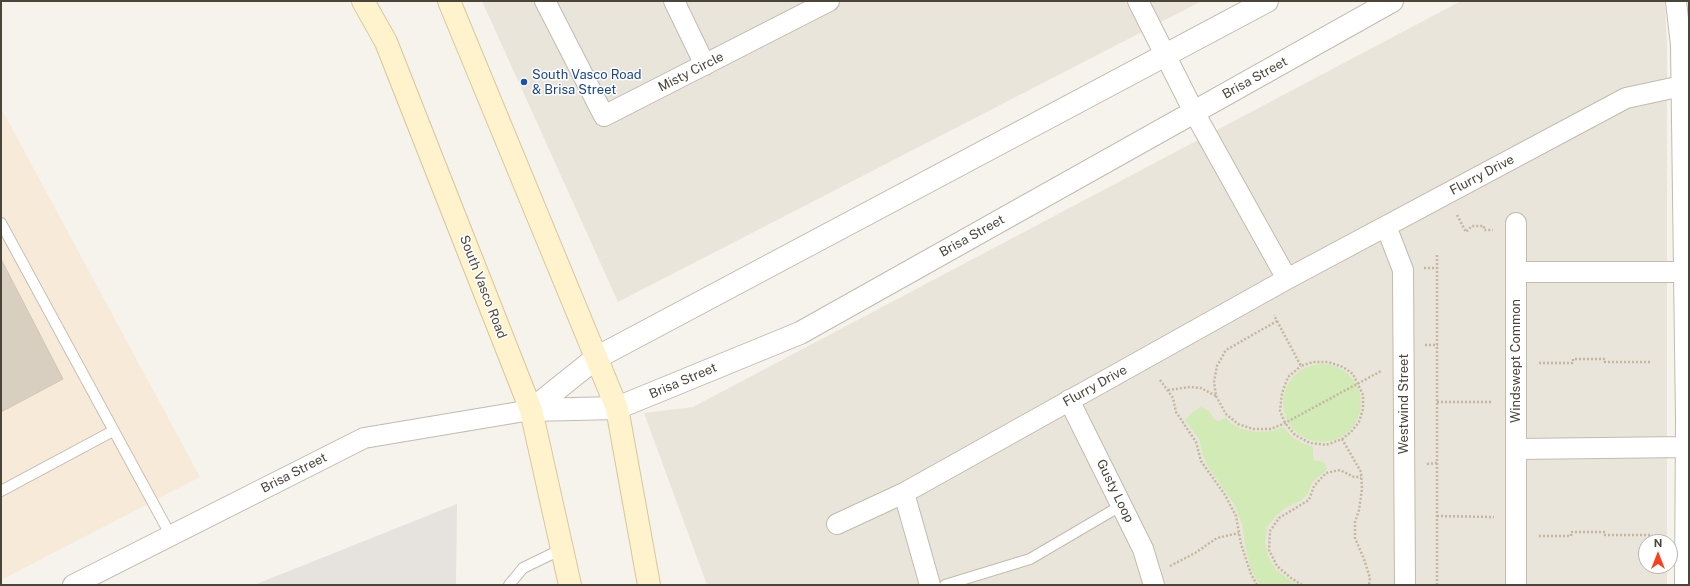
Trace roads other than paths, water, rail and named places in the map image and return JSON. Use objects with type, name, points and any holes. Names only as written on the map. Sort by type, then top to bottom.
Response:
[{"type":"main road","name":"South Vasco Road","points":[[363,1],[386,42],[531,410],[570,585]]},
{"type":"main road","points":[[449,1],[618,408],[649,585]]},
{"type":"street","name":"Misty Circle","points":[[545,1],[604,116],[829,1]]},
{"type":"street","points":[[674,1],[705,65]]},
{"type":"street","points":[[1138,1],[1194,112],[1287,278]]},
{"type":"street","name":"Brisa Street","points":[[531,410],[596,358],[1267,1]]},
{"type":"street","name":"Brisa Street","points":[[81,583],[364,438],[531,410],[618,408],[800,333],[1392,1]]},
{"type":"street","points":[[1676,1],[1681,45],[1682,86],[1686,447],[1685,585]]},
{"type":"street","name":"Flurry Drive","points":[[837,524],[904,493],[1287,278],[1626,98],[1682,86]]},
{"type":"street","name":"Westwind Street","points":[[1386,226],[1403,270],[1405,585]]},
{"type":"street","name":"Windswept Common","points":[[1516,226],[1516,585]]},
{"type":"street","points":[[1516,272],[1684,272]]},
{"type":"street","name":"Gusty Loop","points":[[1069,400],[1143,549],[1152,579]]},
{"type":"street","points":[[1516,450],[1686,447]]},
{"type":"street","points":[[904,493],[930,585]]},
{"type":"lane","points":[[1,223],[171,536]]},
{"type":"lane","points":[[1,491],[113,431]]},
{"type":"lane","points":[[945,585],[1030,559],[1122,505]]},
{"type":"lane","points":[[509,585],[523,568],[562,549]]},
{"type":"place","name":"South Vasco Road & Brisa Street","points":[[524,82]]}]
